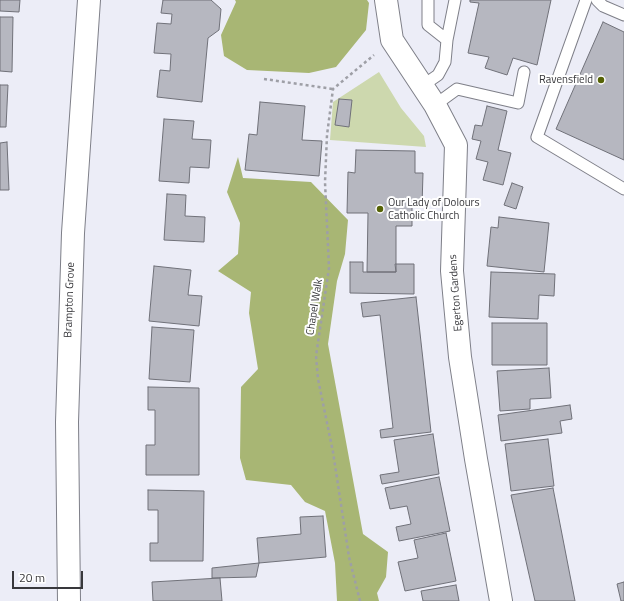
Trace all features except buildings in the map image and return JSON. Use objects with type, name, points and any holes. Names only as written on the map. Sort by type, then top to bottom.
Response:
[{"type":"street","name":"Brampton Grove","points":[[69,601],[66,422],[73,233],[89,0]]},
{"type":"street","name":"Egerton Gardens","points":[[386,0],[392,40],[435,105],[456,145],[452,271],[460,357],[501,601]]},
{"type":"lane","points":[[428,0],[428,25],[447,40]]},
{"type":"lane","points":[[422,86],[438,75],[445,62],[447,40],[455,0]]},
{"type":"lane","points":[[586,0],[537,137],[624,189]]},
{"type":"lane","points":[[597,0],[603,6],[624,15]]},
{"type":"lane","points":[[435,105],[457,89],[518,103],[524,72]]},
{"type":"path","points":[[264,80],[333,89],[392,40]]},
{"type":"path","name":"Chapel Walk","points":[[333,89],[326,135],[325,182],[329,268],[316,356],[318,379],[333,452],[349,557],[360,601]]},
{"type":"green space","points":[[235,0],[367,0],[369,3],[366,30],[336,67],[309,73],[247,70],[224,56],[221,35],[236,2]]},
{"type":"green space","points":[[379,72],[401,108],[424,136],[426,147],[330,140],[333,102]]},
{"type":"green space","points":[[238,157],[243,178],[311,182],[348,220],[345,254],[337,281],[328,344],[363,534],[388,552],[386,577],[377,593],[379,601],[337,601],[335,563],[325,511],[305,502],[291,485],[246,480],[240,458],[241,387],[258,369],[249,313],[251,292],[218,271],[238,254],[240,223],[227,192]]},
{"type":"place","name":"Ravensfield","points":[[601,80]]},
{"type":"place","name":"Our Lady of Dolours Catholic Church","points":[[380,209]]}]
